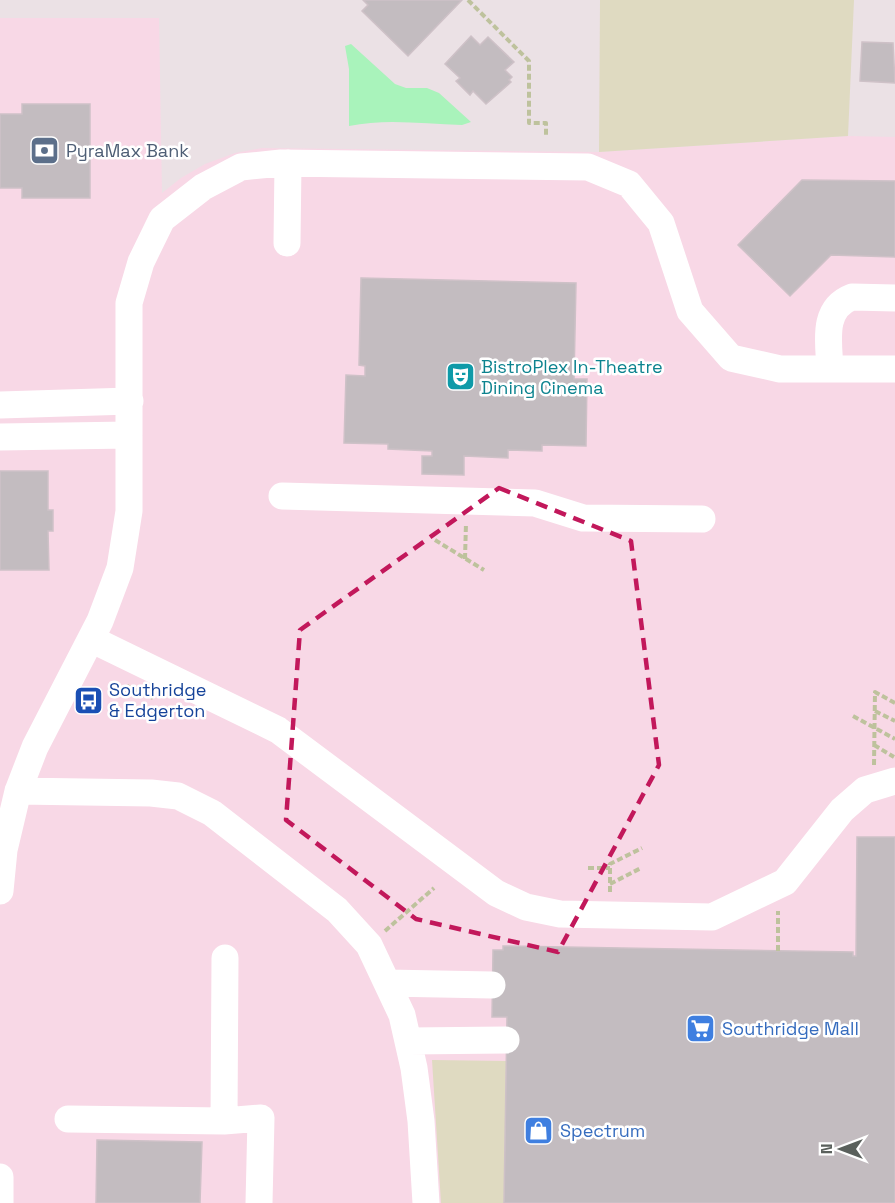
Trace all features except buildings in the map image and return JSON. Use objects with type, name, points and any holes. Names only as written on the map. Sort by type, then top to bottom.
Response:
[{"type":"street","points":[[287,243],[288,163]]},
{"type":"street","points":[[0,891],[3,850],[18,791],[35,747],[100,621],[120,568],[129,511],[129,303],[141,262],[162,219],[203,187],[241,167],[288,163],[588,167],[629,184],[661,223],[690,311],[731,358],[780,369],[895,369]]},
{"type":"street","points":[[830,369],[828,325],[831,315],[852,297],[895,298]]},
{"type":"street","points":[[0,405],[130,401]]},
{"type":"street","points":[[0,437],[129,435]]},
{"type":"street","points":[[282,496],[535,503],[583,518],[702,519]]},
{"type":"street","points":[[91,639],[278,730],[496,893],[526,908],[560,914],[712,917],[785,882],[842,810],[885,776]]},
{"type":"street","points":[[18,791],[178,796],[212,813],[337,910],[369,945],[402,1015],[409,1041],[421,1120],[426,1203]]},
{"type":"street","points":[[224,1121],[225,958]]},
{"type":"street","points":[[387,983],[492,984]]},
{"type":"street","points":[[409,1041],[506,1040]]},
{"type":"street","points":[[68,1119],[224,1121],[261,1118],[259,1203]]},
{"type":"street","points":[[0,1177],[0,1203]]},
{"type":"path","points":[[468,0],[529,61],[529,123],[546,123],[546,135]]},
{"type":"path","points":[[465,559],[466,516]]},
{"type":"path","points":[[435,540],[484,570]]},
{"type":"path","points":[[127,686],[159,701]]},
{"type":"path","points":[[885,776],[874,745],[875,692],[895,703]]},
{"type":"path","points":[[875,711],[895,721]]},
{"type":"path","points":[[853,716],[895,739]]},
{"type":"path","points":[[874,745],[895,758]]},
{"type":"path","points":[[610,896],[610,864],[642,848]]},
{"type":"path","points":[[588,868],[610,868]]},
{"type":"path","points":[[610,884],[641,868]]},
{"type":"path","points":[[388,929],[434,888]]},
{"type":"path","points":[[778,910],[778,951]]},
{"type":"highlighted area","points":[[499,488],[631,541],[659,765],[558,952],[416,919],[286,820],[300,630]]},
{"type":"shaded area","points":[[600,0],[854,0],[848,136],[599,152]]},
{"type":"shaded area","points":[[0,18],[159,18],[162,193],[181,178],[205,164],[235,153],[262,148],[599,152],[848,136],[895,137],[895,1203],[0,1203]]},
{"type":"shaded area","points":[[351,44],[395,84],[406,88],[427,88],[439,93],[471,122],[462,125],[377,122],[349,126],[349,69],[345,46]]},
{"type":"shaded area","points":[[432,1060],[506,1061],[504,1203],[441,1203]]},
{"type":"place","name":"PyraMax Bank","points":[[45,151]]},
{"type":"place","name":"BistroPlex In-Theatre Dining Cinema","points":[[460,377]]},
{"type":"place","name":"Southridge & Edgerton","points":[[88,700]]},
{"type":"place","name":"Southridge Mall","points":[[701,1029]]},
{"type":"place","name":"Spectrum","points":[[539,1131]]}]
